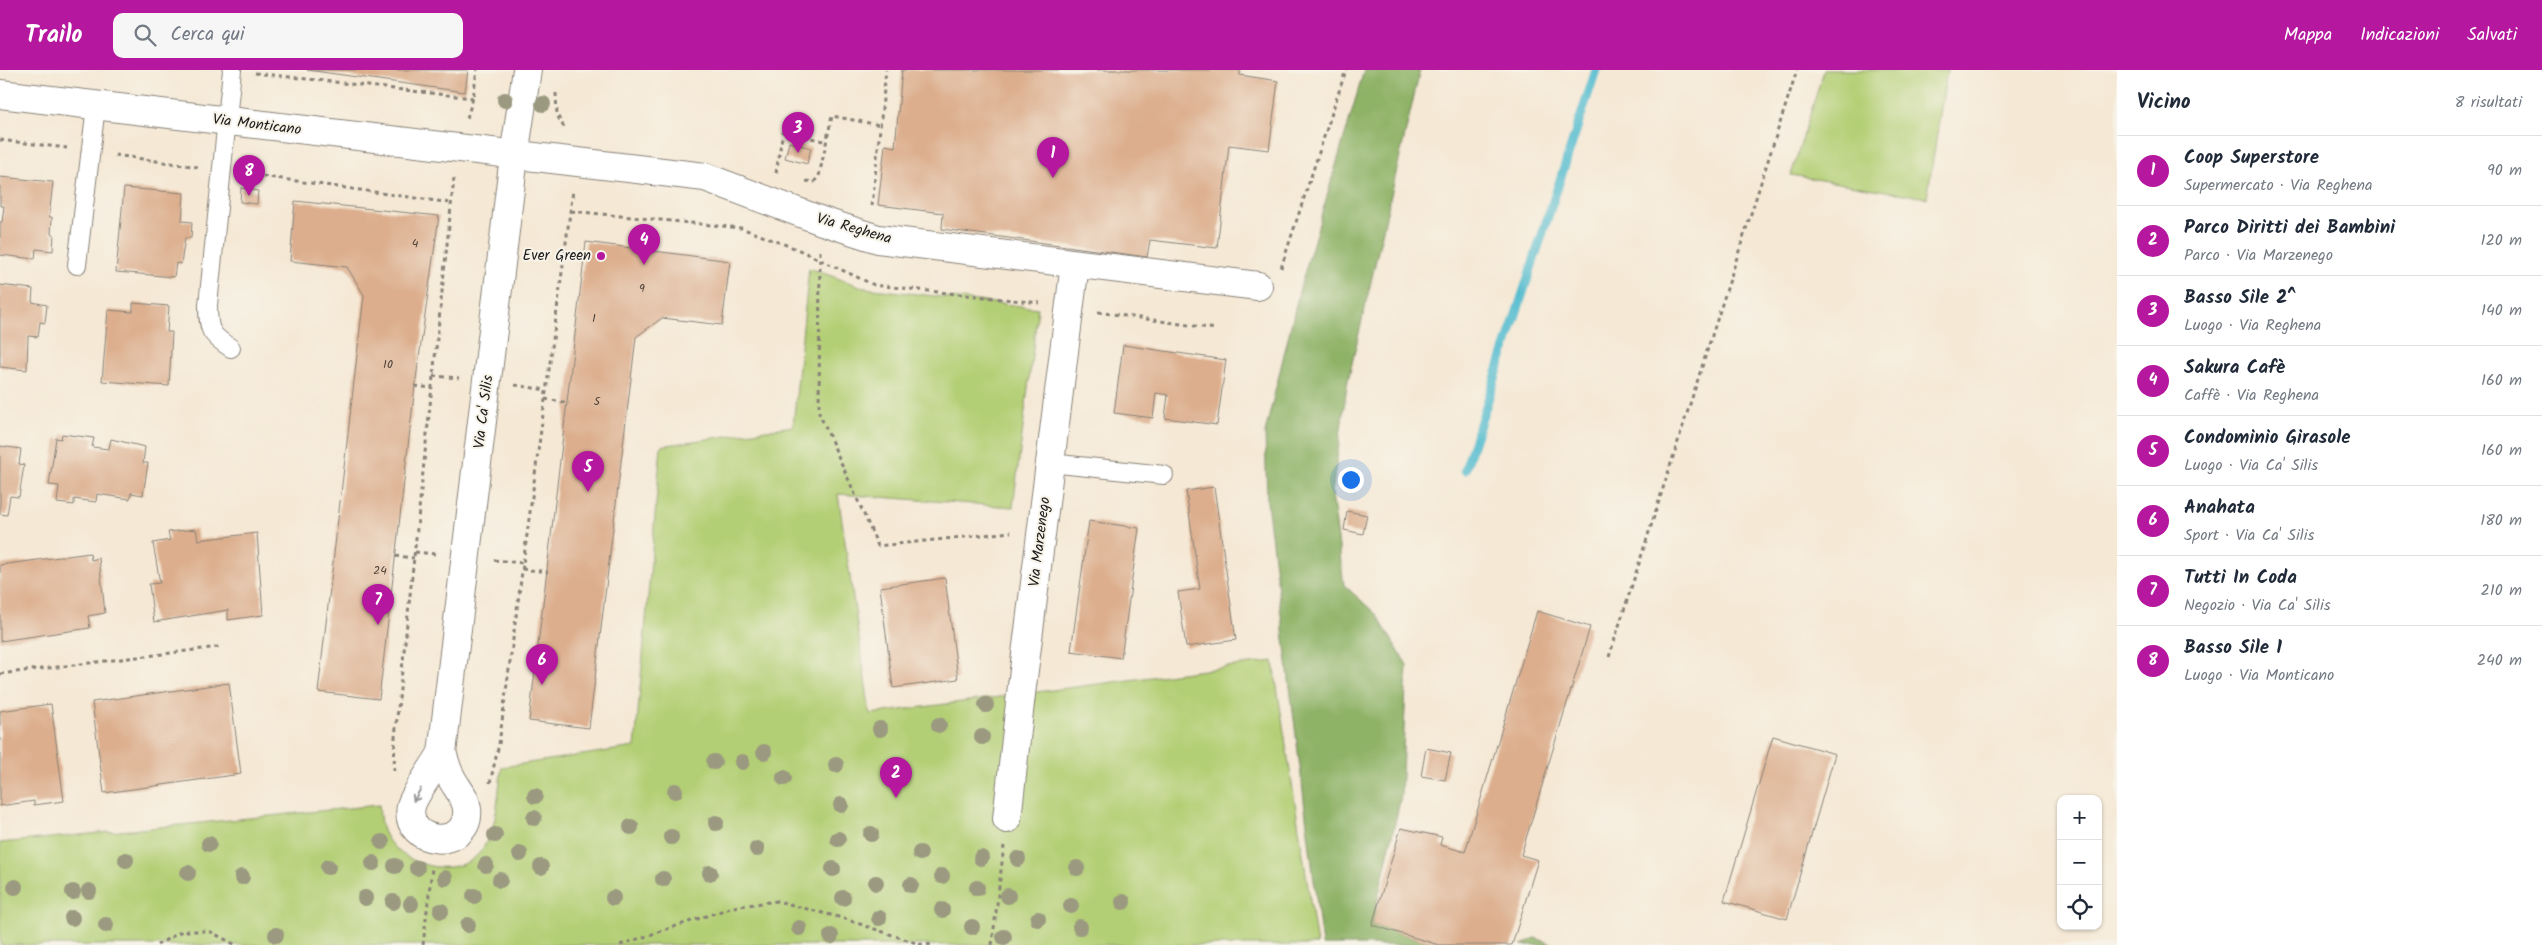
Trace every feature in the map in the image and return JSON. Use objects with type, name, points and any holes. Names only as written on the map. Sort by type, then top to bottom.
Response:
[{"type":"street","name":"Via Ca' Silis","points":[[442,753],[514,156],[527,70]]},
{"type":"street","name":"Via Monticano","points":[[0,94],[514,156]]},
{"type":"street","name":"Via Reghena","points":[[514,156],[705,177],[822,221],[878,238],[1258,286]]},
{"type":"street","name":"Via Marzenego","points":[[1006,829],[1075,264]]},
{"type":"lane","points":[[231,348],[215,338],[208,325],[208,305],[232,70]]},
{"type":"lane","points":[[78,265],[96,106]]},
{"type":"lane","points":[[1050,463],[1164,475]]},
{"type":"path","points":[[394,774],[395,737],[457,149],[473,98],[477,70]]},
{"type":"path","points":[[872,214],[886,70]]},
{"type":"path","points":[[1258,286],[1278,276],[1346,70]]},
{"type":"path","points":[[1609,657],[1797,70]]},
{"type":"path","points":[[250,72],[473,98]]},
{"type":"path","points":[[556,85],[557,116],[565,130],[573,135]]},
{"type":"path","points":[[814,182],[819,176],[832,116],[880,125]]},
{"type":"path","points":[[776,174],[783,131],[827,142]]},
{"type":"path","points":[[488,790],[499,744],[577,163]]},
{"type":"path","points":[[571,211],[741,228],[819,259],[874,284],[1043,304]]},
{"type":"path","points":[[822,221],[819,259],[819,413],[878,546],[1042,529]]},
{"type":"path","points":[[1070,307],[1216,328]]},
{"type":"path","points":[[415,386],[432,388]]},
{"type":"path","points":[[544,399],[568,403]]},
{"type":"path","points":[[395,556],[414,558]]},
{"type":"path","points":[[522,569],[548,572]]},
{"type":"path","points":[[0,674],[218,647]]},
{"type":"path","points":[[992,945],[1006,829]]},
{"type":"path","points":[[423,945],[433,858]]},
{"type":"path","points":[[620,945],[733,907],[777,901],[842,918],[919,944],[935,945]]},
{"type":"path","points":[[157,945],[182,931],[209,931],[236,945]]},
{"type":"green space","points":[[1364,70],[1420,70],[1347,385],[1332,494],[1344,585],[1376,614],[1407,665],[1401,796],[1372,925],[1439,945],[1322,945],[1267,502],[1265,433],[1300,288]]},
{"type":"green space","points":[[1824,70],[1947,70],[1927,198],[1791,175]]},
{"type":"green space","points":[[809,268],[865,288],[1038,308],[1013,507],[838,494],[870,714],[1273,661],[1317,945],[0,945],[0,843],[379,805],[380,820],[385,835],[393,846],[404,855],[432,866],[447,867],[461,865],[473,859],[488,839],[497,809],[502,767],[635,747],[661,446],[793,426]]},
{"type":"green space","points":[[1535,938],[1555,945],[1522,945]]},
{"type":"building","points":[[307,70],[468,70],[465,92]]},
{"type":"building","points":[[902,70],[1240,70],[1240,75],[1278,81],[1269,150],[1229,145],[1217,248],[1150,240],[1147,257],[942,229],[943,213],[878,205],[885,145],[895,147]]},
{"type":"building","points":[[789,142],[811,148],[807,164],[785,158]]},
{"type":"building","points":[[0,177],[53,182],[49,217],[52,217],[51,234],[54,234],[53,251],[36,249],[35,259],[0,255],[0,222],[2,222],[4,206],[0,206]]},
{"type":"building","points":[[124,188],[184,193],[182,221],[192,222],[191,238],[185,238],[181,264],[176,263],[174,277],[116,272]]},
{"type":"building","points":[[241,188],[258,191],[257,204],[240,202]]},
{"type":"building","points":[[295,201],[439,216],[415,386],[379,699],[318,692],[364,295],[347,267],[290,261]]},
{"type":"building","points":[[586,242],[730,261],[722,325],[662,318],[636,337],[589,728],[529,721]]},
{"type":"building","points":[[0,285],[33,289],[32,302],[47,305],[45,323],[40,322],[38,337],[28,336],[27,370],[0,367]]},
{"type":"building","points":[[133,303],[169,306],[167,332],[172,332],[169,386],[102,381],[108,310],[133,312]]},
{"type":"building","points":[[1123,345],[1226,360],[1217,425],[1165,418],[1168,395],[1156,393],[1153,418],[1114,413]]},
{"type":"building","points":[[62,434],[94,438],[92,447],[109,449],[111,439],[145,447],[143,463],[148,463],[143,495],[131,493],[130,499],[97,494],[96,502],[74,499],[74,505],[57,503],[59,486],[49,485],[56,438],[61,439]]},
{"type":"building","points":[[0,446],[21,449],[19,464],[24,465],[19,497],[10,496],[7,515],[0,514]]},
{"type":"building","points":[[1214,487],[1236,640],[1186,647],[1178,592],[1200,589],[1186,491]]},
{"type":"building","points":[[1347,511],[1367,515],[1363,534],[1344,530]]},
{"type":"building","points":[[1089,521],[1139,528],[1121,658],[1071,651]]},
{"type":"building","points":[[196,529],[198,540],[257,533],[263,615],[228,620],[228,610],[154,622],[149,584],[160,583],[153,543],[170,540],[168,532]]},
{"type":"building","points":[[90,553],[91,560],[99,558],[105,613],[88,616],[90,628],[0,641],[0,565]]},
{"type":"building","points":[[945,578],[958,679],[893,688],[880,587]]},
{"type":"building","points":[[1537,611],[1590,627],[1521,855],[1538,860],[1512,945],[1439,945],[1372,925],[1401,828],[1442,837],[1440,845],[1465,852]]},
{"type":"building","points":[[229,683],[241,774],[104,793],[92,702]]},
{"type":"building","points":[[51,704],[64,801],[34,805],[34,801],[0,806],[0,711]]},
{"type":"building","points":[[1773,736],[1835,754],[1787,919],[1724,901]]},
{"type":"building","points":[[1426,748],[1451,753],[1445,780],[1421,776]]},
{"type":"waterway","points":[[1465,470],[1596,70]]},
{"type":"place","name":"Basso Sile 2^","points":[[798,153]]},
{"type":"place","name":"Coop Superstore","points":[[1053,178]]},
{"type":"place","name":"Basso Sile 1","points":[[249,196]]},
{"type":"place","name":"Ever Green","points":[[601,256]]},
{"type":"place","name":"Sakura Cafè","points":[[644,265]]},
{"type":"place","name":"Condominio Girasole","points":[[588,492]]},
{"type":"place","name":"Tutti In Coda","points":[[378,625]]},
{"type":"place","name":"Anahata","points":[[542,685]]},
{"type":"place","name":"Parco Diritti dei Bambini","points":[[896,798]]}]
